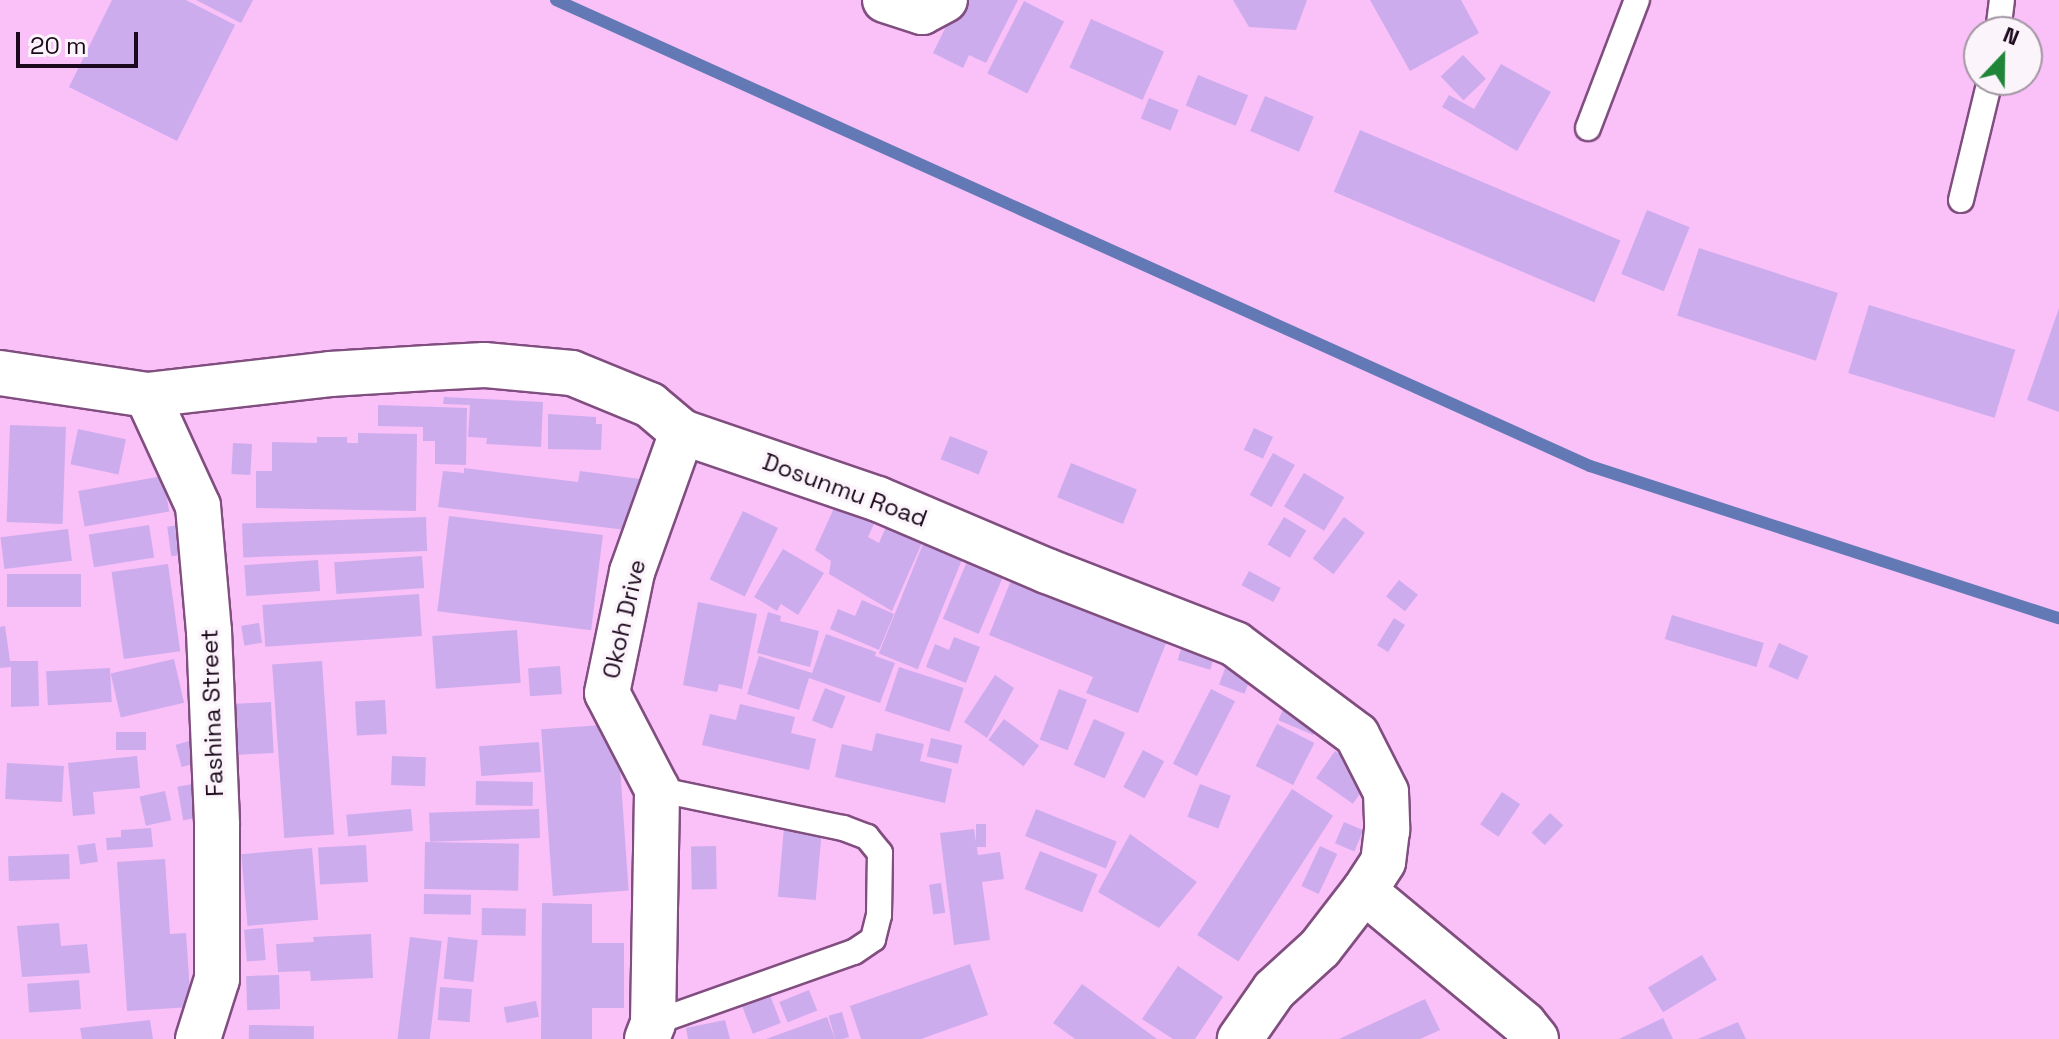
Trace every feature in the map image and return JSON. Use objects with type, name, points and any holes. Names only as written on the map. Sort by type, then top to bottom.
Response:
[{"type":"street","points":[[885,0],[922,12],[945,0]]},
{"type":"street","name":"Dosunmu Road","points":[[0,373],[147,395],[330,374],[484,365],[572,373],[650,405],[682,432],[878,499],[1047,571],[1235,644],[1357,735],[1375,765],[1386,792],[1387,830],[1383,862],[1364,891],[1320,948],[1274,990],[1240,1039]]},
{"type":"street","name":"Fashina Street","points":[[147,395],[198,506],[207,615],[217,825],[217,979],[198,1039]]},
{"type":"street","name":"Okoh Drive","points":[[650,1031],[657,789],[607,693],[632,572],[682,432]]},
{"type":"street","points":[[1364,891],[1524,1024],[1536,1039]]},
{"type":"lane","points":[[1588,128],[1637,0]]},
{"type":"lane","points":[[1961,200],[1986,96]]},
{"type":"lane","points":[[650,1031],[854,952],[873,939],[879,915],[880,853],[867,837],[843,828],[657,789]]},
{"type":"building","points":[[112,0],[186,0],[235,25],[177,141],[69,87]]},
{"type":"building","points":[[196,0],[253,0],[241,23]]},
{"type":"building","points":[[959,0],[1018,0],[986,63],[969,55],[963,68],[933,53]]},
{"type":"building","points":[[1233,0],[1307,0],[1296,30],[1249,27]]},
{"type":"building","points":[[1370,0],[1461,0],[1479,33],[1410,71]]},
{"type":"building","points":[[1024,1],[1064,21],[1027,94],[987,73]]},
{"type":"building","points":[[1091,19],[1164,52],[1143,100],[1069,67]]},
{"type":"building","points":[[1463,55],[1486,79],[1464,100],[1441,77]]},
{"type":"building","points":[[1501,64],[1551,92],[1517,151],[1442,107],[1449,95],[1474,109]]},
{"type":"building","points":[[1198,75],[1248,95],[1236,126],[1186,106]]},
{"type":"building","points":[[1265,96],[1314,117],[1299,152],[1250,131]]},
{"type":"building","points":[[1149,98],[1179,110],[1170,130],[1141,118]]},
{"type":"building","points":[[1360,130],[1621,241],[1594,302],[1334,192]]},
{"type":"building","points":[[1647,210],[1690,227],[1664,291],[1621,274]]},
{"type":"building","points":[[1699,248],[1838,293],[1816,361],[1677,316]]},
{"type":"building","points":[[1869,305],[2015,350],[1995,418],[1848,373]]},
{"type":"building","points":[[2059,308],[2059,412],[2027,400]]},
{"type":"building","points":[[444,397],[543,402],[541,447],[486,444],[487,438],[468,437],[470,405],[443,404]]},
{"type":"building","points":[[378,405],[467,408],[466,465],[435,464],[435,441],[423,441],[423,427],[378,426]]},
{"type":"building","points":[[548,414],[596,417],[596,424],[602,424],[601,450],[548,449]]},
{"type":"building","points":[[10,425],[66,427],[63,524],[7,522]]},
{"type":"building","points":[[1254,428],[1273,437],[1263,459],[1244,450]]},
{"type":"building","points":[[78,429],[126,439],[118,474],[71,464]]},
{"type":"building","points":[[358,433],[417,434],[416,511],[256,508],[256,471],[272,471],[272,442],[317,443],[317,437],[347,437],[347,443],[358,443]]},
{"type":"building","points":[[950,436],[988,451],[979,475],[941,459]]},
{"type":"building","points":[[233,443],[252,444],[250,475],[231,474]]},
{"type":"building","points":[[1273,453],[1295,465],[1272,507],[1250,495]]},
{"type":"building","points":[[1071,463],[1137,490],[1123,524],[1057,497]]},
{"type":"building","points":[[464,468],[578,482],[580,471],[640,479],[634,531],[438,507],[443,471],[464,473]]},
{"type":"building","points":[[1304,473],[1344,497],[1324,531],[1284,506]]},
{"type":"building","points":[[163,476],[169,511],[85,526],[78,491]]},
{"type":"building","points":[[839,497],[878,515],[868,537],[879,543],[889,520],[925,536],[892,611],[829,574],[831,561],[815,550]]},
{"type":"building","points":[[743,511],[778,528],[745,596],[710,579]]},
{"type":"building","points":[[449,516],[603,535],[591,630],[437,611]]},
{"type":"building","points":[[426,517],[427,551],[243,557],[242,523]]},
{"type":"building","points":[[1284,517],[1306,530],[1290,558],[1268,544]]},
{"type":"building","points":[[1344,517],[1365,533],[1333,574],[1313,559]]},
{"type":"building","points":[[186,524],[190,554],[171,556],[167,527]]},
{"type":"building","points":[[149,525],[154,558],[94,567],[89,535]]},
{"type":"building","points":[[68,529],[72,561],[4,569],[1,537]]},
{"type":"building","points":[[923,544],[962,560],[918,669],[879,653]]},
{"type":"building","points":[[783,549],[824,573],[798,615],[781,604],[777,611],[754,597]]},
{"type":"building","points":[[422,556],[424,588],[336,594],[334,562]]},
{"type":"building","points":[[969,557],[1005,572],[979,634],[943,619]]},
{"type":"building","points":[[318,560],[320,591],[246,596],[244,565]]},
{"type":"building","points":[[168,564],[180,651],[124,659],[112,572]]},
{"type":"building","points":[[1249,571],[1281,588],[1273,602],[1241,585]]},
{"type":"building","points":[[1014,573],[1169,636],[1138,713],[1086,693],[1093,677],[989,635]]},
{"type":"building","points":[[7,574],[81,574],[81,607],[7,607]]},
{"type":"building","points":[[1399,580],[1418,595],[1405,611],[1386,597]]},
{"type":"building","points":[[419,594],[422,636],[265,647],[262,605]]},
{"type":"building","points":[[862,600],[894,614],[879,650],[830,629],[838,609],[855,616]]},
{"type":"building","points":[[698,602],[757,614],[742,689],[719,684],[717,692],[683,685]]},
{"type":"building","points":[[768,612],[781,616],[780,621],[819,631],[810,667],[757,653]]},
{"type":"building","points":[[1672,615],[1764,643],[1756,667],[1665,639]]},
{"type":"building","points":[[1394,618],[1405,625],[1388,652],[1377,645]]},
{"type":"building","points":[[259,623],[262,643],[244,646],[241,626]]},
{"type":"building","points":[[5,626],[10,661],[38,661],[39,706],[11,707],[11,667],[0,668],[0,627]]},
{"type":"building","points":[[517,630],[521,683],[436,689],[432,636]]},
{"type":"building","points":[[826,634],[876,652],[875,656],[895,663],[880,703],[809,678],[799,710],[747,694],[759,656],[812,673]]},
{"type":"building","points":[[1185,636],[1218,646],[1210,670],[1178,660]]},
{"type":"building","points":[[954,637],[980,647],[966,683],[926,667],[935,644],[949,650]]},
{"type":"building","points":[[1779,643],[1808,656],[1798,680],[1768,667]]},
{"type":"building","points":[[174,659],[184,703],[121,717],[111,674]]},
{"type":"building","points":[[322,661],[334,835],[284,838],[272,664]]},
{"type":"building","points":[[1227,663],[1252,672],[1245,694],[1219,685]]},
{"type":"building","points":[[560,666],[562,694],[530,696],[528,668]]},
{"type":"building","points":[[899,667],[964,688],[949,732],[885,711]]},
{"type":"building","points":[[110,668],[112,702],[48,705],[46,671]]},
{"type":"building","points":[[995,675],[1014,688],[987,738],[964,722]]},
{"type":"building","points":[[825,688],[845,696],[832,729],[812,720]]},
{"type":"building","points":[[1059,689],[1087,700],[1068,750],[1040,739]]},
{"type":"building","points":[[1211,689],[1235,701],[1197,776],[1173,764]]},
{"type":"building","points":[[385,700],[387,734],[357,736],[355,702]]},
{"type":"building","points":[[1287,700],[1322,715],[1313,735],[1278,720]]},
{"type":"building","points":[[271,702],[274,753],[229,755],[226,704]]},
{"type":"building","points":[[740,704],[795,717],[791,733],[816,739],[809,770],[702,745],[710,714],[736,720]]},
{"type":"building","points":[[1004,719],[1039,745],[1023,766],[988,740]]},
{"type":"building","points":[[1094,719],[1125,733],[1105,779],[1074,765]]},
{"type":"building","points":[[617,724],[629,891],[553,896],[541,729]]},
{"type":"building","points":[[1277,724],[1314,743],[1293,785],[1256,766]]},
{"type":"building","points":[[116,732],[146,732],[146,750],[116,750]]},
{"type":"building","points":[[876,733],[924,744],[920,761],[952,769],[945,803],[835,777],[842,744],[872,751]]},
{"type":"building","points":[[931,738],[962,745],[958,764],[927,757]]},
{"type":"building","points":[[193,740],[199,762],[182,767],[176,745]]},
{"type":"building","points":[[539,742],[541,772],[481,776],[479,746]]},
{"type":"building","points":[[1143,750],[1164,761],[1144,798],[1123,787]]},
{"type":"building","points":[[1335,751],[1372,777],[1353,804],[1316,778]]},
{"type":"building","points":[[137,756],[140,788],[93,792],[95,814],[73,816],[68,763]]},
{"type":"building","points":[[392,756],[426,757],[425,786],[391,785]]},
{"type":"building","points":[[7,763],[64,766],[62,802],[5,799]]},
{"type":"building","points":[[476,781],[533,782],[533,806],[476,805]]},
{"type":"building","points":[[198,783],[204,816],[183,820],[177,787]]},
{"type":"building","points":[[1200,784],[1231,796],[1218,829],[1187,817]]},
{"type":"building","points":[[1292,789],[1333,816],[1238,962],[1197,935]]},
{"type":"building","points":[[165,791],[171,820],[146,826],[140,796]]},
{"type":"building","points":[[1502,792],[1520,804],[1498,837],[1480,824]]},
{"type":"building","points":[[411,809],[413,831],[348,837],[346,815]]},
{"type":"building","points":[[539,809],[540,838],[430,842],[429,813]]},
{"type":"building","points":[[1036,809],[1117,842],[1106,868],[1025,836]]},
{"type":"building","points":[[1550,813],[1563,825],[1545,845],[1532,833]]},
{"type":"building","points":[[1344,822],[1363,830],[1354,851],[1335,843]]},
{"type":"building","points":[[976,824],[986,824],[986,847],[976,847]]},
{"type":"building","points":[[784,827],[822,830],[816,900],[778,897]]},
{"type":"building","points":[[151,828],[153,847],[107,850],[106,838],[121,837],[121,830]]},
{"type":"building","points":[[974,829],[978,855],[1000,852],[1004,879],[982,882],[990,940],[954,945],[940,833]]},
{"type":"building","points":[[1130,834],[1197,882],[1159,928],[1098,892]]},
{"type":"building","points":[[425,842],[519,844],[518,891],[424,889]]},
{"type":"building","points":[[95,843],[98,862],[80,865],[77,846]]},
{"type":"building","points":[[366,845],[368,882],[320,884],[318,848]]},
{"type":"building","points":[[691,846],[716,846],[717,889],[692,889]]},
{"type":"building","points":[[1320,846],[1337,854],[1319,894],[1301,886]]},
{"type":"building","points":[[312,848],[318,920],[248,926],[241,854]]},
{"type":"building","points":[[1040,851],[1097,874],[1082,912],[1025,889]]},
{"type":"building","points":[[69,854],[70,879],[9,881],[8,856]]},
{"type":"building","points":[[165,859],[170,934],[186,933],[191,1007],[127,1011],[117,862]]},
{"type":"building","points":[[941,883],[945,913],[933,914],[929,885]]},
{"type":"building","points":[[424,894],[471,895],[471,915],[424,914]]},
{"type":"building","points":[[542,903],[592,904],[592,943],[624,943],[624,1008],[592,1008],[592,1039],[541,1039]]},
{"type":"building","points":[[482,908],[526,909],[526,936],[482,935]]},
{"type":"building","points":[[59,923],[61,946],[87,944],[90,973],[22,977],[17,926]]},
{"type":"building","points":[[263,928],[266,960],[247,962],[244,930]]},
{"type":"building","points":[[371,934],[373,978],[311,981],[310,971],[278,972],[276,944],[314,942],[313,937]]},
{"type":"building","points":[[410,937],[442,941],[430,1039],[397,1039]]},
{"type":"building","points":[[448,937],[478,940],[473,982],[444,979]]},
{"type":"building","points":[[1702,955],[1717,980],[1663,1012],[1648,987]]},
{"type":"building","points":[[970,964],[988,1015],[921,1039],[861,1039],[850,1006]]},
{"type":"building","points":[[1178,966],[1223,997],[1195,1039],[1173,1039],[1142,1019]]},
{"type":"building","points":[[279,975],[280,1009],[247,1010],[246,976]]},
{"type":"building","points":[[79,980],[81,1009],[29,1013],[27,984]]},
{"type":"building","points":[[1082,984],[1157,1039],[1075,1039],[1053,1023]]},
{"type":"building","points":[[440,987],[472,989],[470,1022],[438,1020]]},
{"type":"building","points":[[809,990],[817,1010],[788,1022],[779,1002]]},
{"type":"building","points":[[770,995],[781,1023],[753,1034],[742,1006]]},
{"type":"building","points":[[1425,999],[1440,1030],[1420,1039],[1339,1039]]},
{"type":"building","points":[[536,1001],[539,1017],[507,1023],[504,1007]]},
{"type":"building","points":[[842,1012],[849,1037],[835,1039],[829,1016]]},
{"type":"building","points":[[827,1017],[835,1039],[766,1039]]},
{"type":"building","points":[[1663,1018],[1673,1039],[1619,1039]]},
{"type":"building","points":[[150,1020],[153,1039],[82,1039],[80,1028]]},
{"type":"building","points":[[725,1020],[730,1039],[688,1039],[686,1028]]},
{"type":"building","points":[[1738,1022],[1746,1039],[1698,1039]]},
{"type":"building","points":[[249,1025],[314,1026],[314,1039],[249,1039]]},
{"type":"waterway","points":[[556,0],[1590,466],[2059,618]]}]
